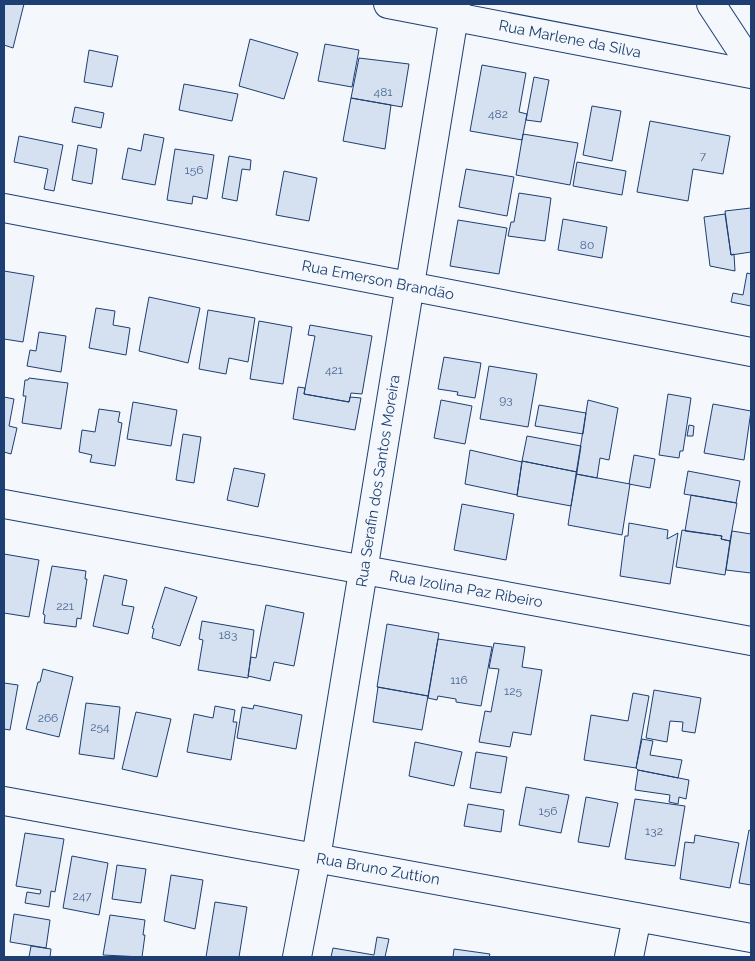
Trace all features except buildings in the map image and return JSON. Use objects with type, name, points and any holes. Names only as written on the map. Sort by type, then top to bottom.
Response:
[{"type":"street","name":"Rua Marlene da Silva","points":[[388,4],[455,10],[751,74]]},
{"type":"street","points":[[712,4],[751,65]]},
{"type":"street","name":"Rua Serafin dos Santos Moreira","points":[[297,957],[316,858],[455,10]]},
{"type":"street","name":"Rua Emerson Brandão","points":[[4,208],[751,352]]},
{"type":"street","name":"Rua Izolina Paz Ribeiro","points":[[4,504],[751,642]]},
{"type":"street","name":"Rua Bruno Zuttion","points":[[4,801],[751,938]]},
{"type":"street","points":[[629,957],[637,917]]}]
